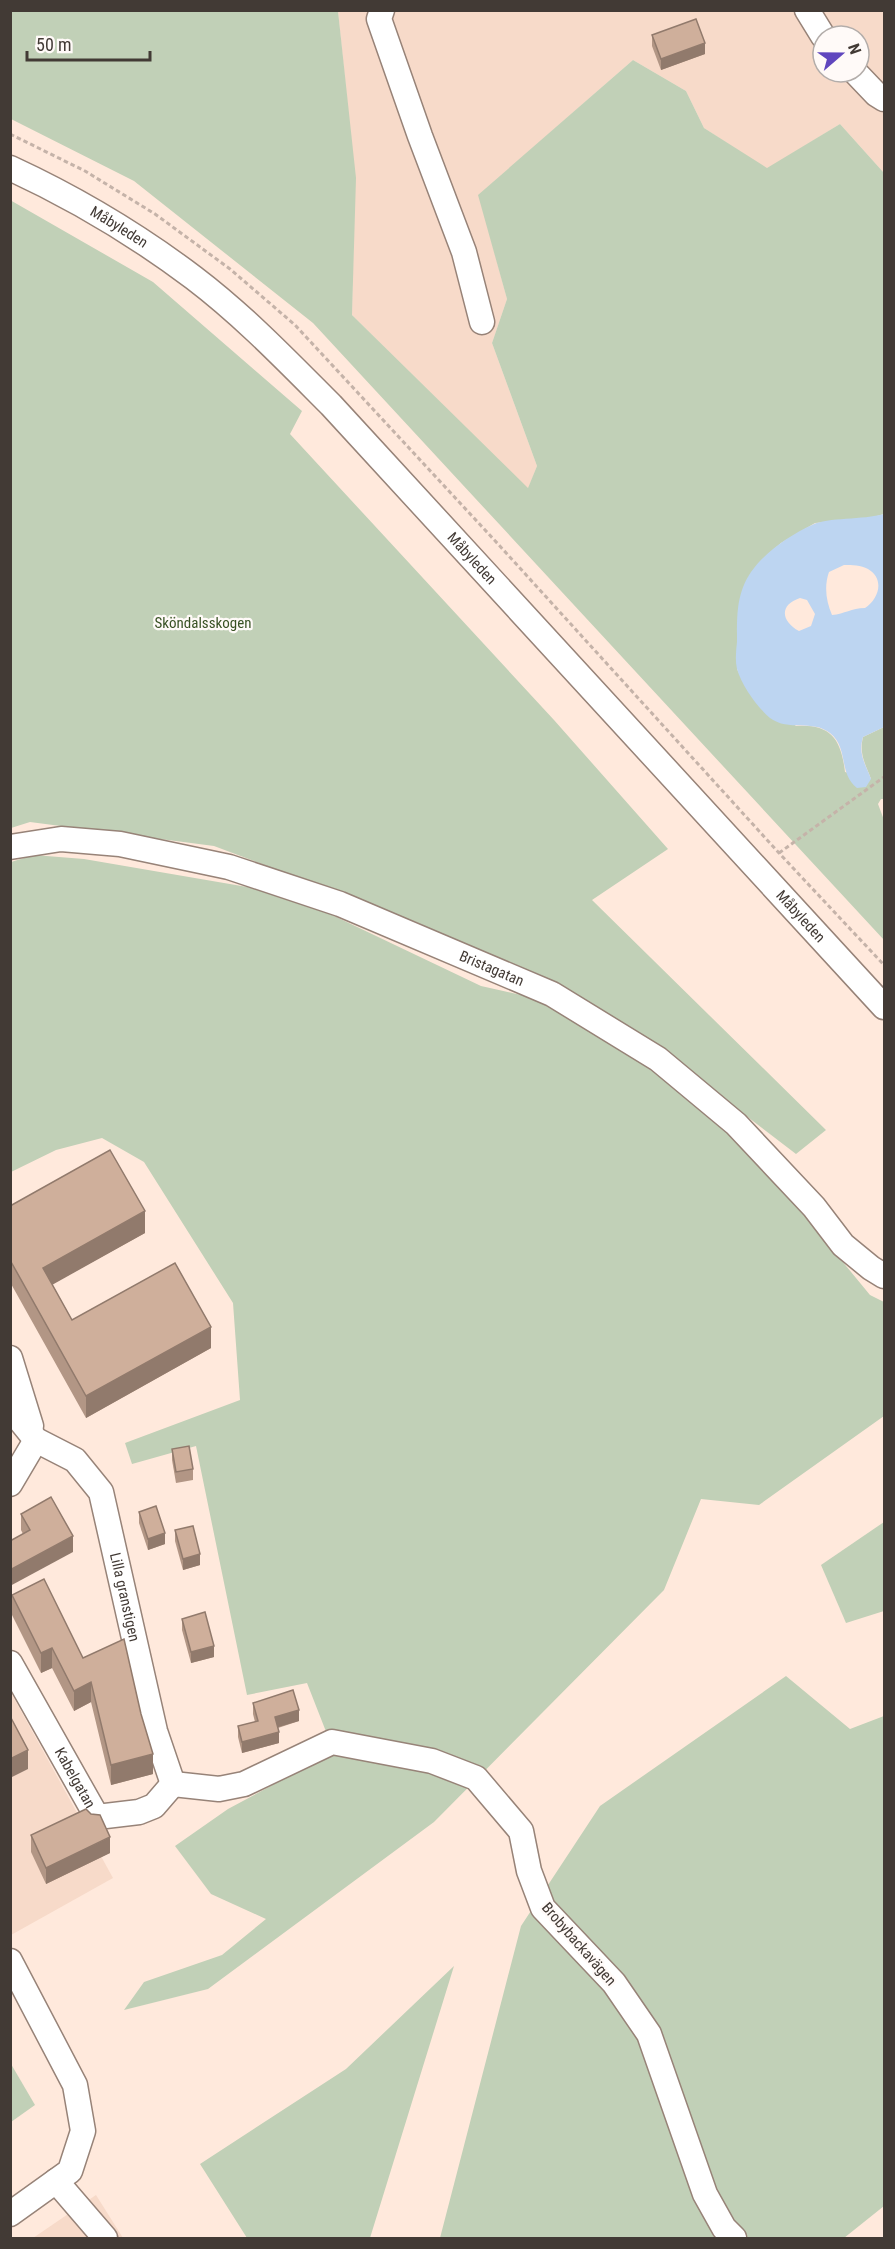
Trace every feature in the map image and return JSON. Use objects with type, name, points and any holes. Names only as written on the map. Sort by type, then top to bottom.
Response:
[{"type":"street","points":[[382,10],[379,19],[464,252],[482,322]]},
{"type":"street","points":[[807,10],[816,24]]},
{"type":"street","points":[[866,84],[885,99]]},
{"type":"street","name":"Måbyleden","points":[[10,168],[50,186],[129,233],[194,278],[267,341],[331,405],[885,1006]]},
{"type":"street","name":"Bristagatan","points":[[10,847],[61,839],[120,844],[229,867],[340,904],[552,994],[658,1059],[736,1125],[814,1207],[843,1245],[871,1268],[885,1276]]},
{"type":"street","points":[[10,1358],[36,1440],[10,1484]]},
{"type":"street","points":[[10,1408],[36,1440]]},
{"type":"street","name":"Lilla granstigen","points":[[36,1440],[75,1460],[101,1492],[155,1731],[173,1784]]},
{"type":"street","name":"Kabelgatan","points":[[10,1663],[97,1817],[139,1812],[154,1806],[173,1784]]},
{"type":"street","name":"Brobybackavägen","points":[[173,1784],[219,1789],[244,1784],[332,1742],[432,1761],[476,1778],[521,1831],[529,1871],[543,1908],[614,1983],[649,2034],[705,2194],[724,2228],[734,2238]]},
{"type":"street","points":[[10,1961],[75,2085],[83,2131],[70,2171],[10,2214]]},
{"type":"street","points":[[56,2181],[101,2237]]},
{"type":"path","points":[[779,853],[885,777]]},
{"type":"shaded area","points":[[338,11],[884,11],[884,173],[840,124],[767,169],[704,128],[686,91],[633,60],[479,195],[507,299],[492,343],[537,466],[528,489],[352,315],[355,178]]},
{"type":"shaded area","points":[[10,1691],[113,1878],[11,1935],[10,1935]]},
{"type":"shaded area","points":[[96,2195],[123,2238],[33,2238]]},
{"type":"green space","points":[[11,11],[338,11],[356,178],[352,315],[528,488],[537,466],[492,343],[507,299],[478,195],[633,60],[686,91],[704,128],[767,168],[840,124],[884,173],[884,514],[870,518],[815,523],[781,543],[766,556],[737,639],[737,669],[748,691],[796,726],[818,728],[832,736],[841,751],[845,772],[871,779],[862,754],[863,737],[884,727],[884,799],[881,799],[878,804],[884,820],[884,940],[313,323],[134,181],[11,119]]},
{"type":"green space","name":"Sköndalsskogen","points":[[10,200],[153,282],[302,411],[290,434],[554,720],[668,849],[592,900],[826,1130],[796,1154],[684,1068],[563,989],[416,922],[214,846],[30,822],[11,828]]},
{"type":"green space","points":[[34,855],[84,859],[288,894],[481,986],[556,1003],[681,1082],[786,1193],[870,1295],[884,1302],[884,1416],[759,1505],[701,1499],[664,1590],[434,1822],[208,1989],[124,2010],[144,1982],[222,1955],[266,1919],[211,1894],[175,1846],[228,1809],[334,1752],[307,1683],[247,1695],[196,1446],[132,1464],[125,1443],[240,1400],[233,1303],[144,1162],[102,1138],[56,1150],[11,1172],[11,862]]},
{"type":"green space","points":[[884,1522],[884,1611],[846,1623],[821,1565]]},
{"type":"green space","points":[[786,1676],[850,1729],[884,1716],[884,2206],[844,2238],[440,2238],[521,1926],[600,1806]]},
{"type":"green space","points":[[454,1966],[370,2238],[247,2238],[200,2164],[346,2069]]},
{"type":"green space","points":[[11,2064],[35,2105],[10,2122]]},
{"type":"water","points":[[884,514],[884,727],[863,737],[862,754],[871,779],[866,787],[857,788],[847,775],[840,746],[830,733],[816,727],[777,722],[770,718],[750,696],[736,666],[737,615],[746,580],[763,558],[778,545],[819,522]],"holes":[[[844,565],[859,566],[873,573],[878,583],[877,594],[865,608],[832,615],[826,594],[827,577],[829,572]],[[800,598],[807,600],[815,614],[811,626],[799,631],[789,623],[785,613],[788,605]]]},
{"type":"building","points":[[696,19],[705,43],[661,59],[652,35]]},
{"type":"building","points":[[110,1150],[145,1211],[43,1268],[72,1320],[175,1263],[211,1327],[86,1396],[10,1260],[10,1206]]},
{"type":"building","points":[[189,1446],[193,1469],[176,1472],[172,1449]]},
{"type":"building","points":[[51,1497],[73,1536],[10,1570],[10,1541],[30,1530],[21,1514]]},
{"type":"building","points":[[156,1506],[165,1533],[148,1539],[139,1512]]},
{"type":"building","points":[[193,1526],[200,1554],[183,1559],[175,1530]]},
{"type":"building","points":[[44,1579],[83,1658],[124,1639],[141,1714],[153,1754],[111,1765],[91,1682],[74,1691],[52,1648],[41,1653],[12,1595]]},
{"type":"building","points":[[205,1612],[214,1646],[191,1652],[182,1619]]},
{"type":"building","points":[[293,1690],[299,1710],[275,1717],[279,1732],[242,1742],[238,1726],[258,1721],[253,1703]]},
{"type":"building","points":[[10,1716],[28,1750],[10,1759]]},
{"type":"building","points":[[86,1809],[91,1814],[100,1815],[110,1837],[46,1868],[31,1835]]}]
